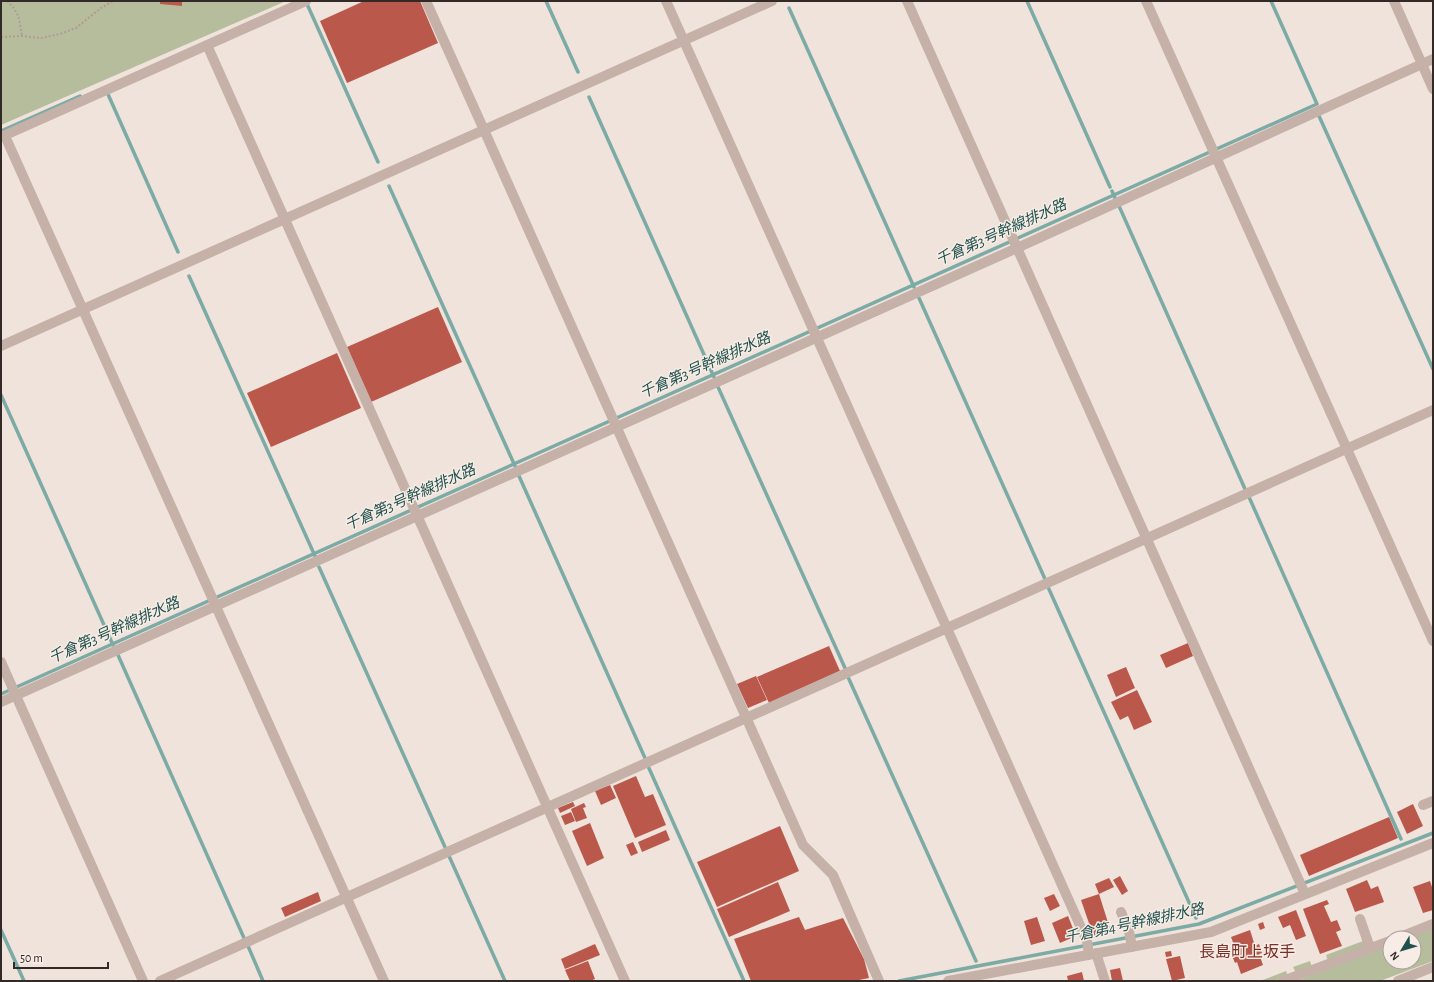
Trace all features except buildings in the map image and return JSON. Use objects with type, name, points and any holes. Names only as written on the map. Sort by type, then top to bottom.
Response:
[{"type":"street","points":[[306,1],[3,136],[214,601],[384,981]]},
{"type":"street","points":[[426,1],[803,845],[833,875],[879,981]]},
{"type":"street","points":[[666,1],[947,627],[1091,953],[1105,981]]},
{"type":"street","points":[[1,346],[772,1]]},
{"type":"street","points":[[907,1],[1146,539],[1305,892]]},
{"type":"street","points":[[1146,1],[1433,641]]},
{"type":"street","points":[[1394,1],[1433,89]]},
{"type":"street","points":[[207,45],[624,981]]},
{"type":"street","points":[[1,702],[14,691],[414,511],[817,336],[1016,246],[1214,152],[1433,59]]},
{"type":"street","points":[[160,981],[1433,410]]},
{"type":"street","points":[[1,662],[143,981]]},
{"type":"street","points":[[1423,805],[1433,801]]},
{"type":"street","points":[[948,981],[1091,953],[1211,932],[1305,892],[1433,843]]},
{"type":"street","points":[[1121,912],[1129,931],[1131,946]]},
{"type":"street","points":[[1360,920],[1370,948]]},
{"type":"street","points":[[1418,930],[1433,924]]},
{"type":"street","points":[[1283,981],[1382,944]]},
{"type":"street","points":[[1398,981],[1433,967]]},
{"type":"path","points":[[7,1],[16,10],[20,20],[22,36]]},
{"type":"path","points":[[1,37],[22,36],[41,38],[76,28],[101,8],[113,1]]},
{"type":"green space","points":[[1,1],[286,1],[1,125]]},
{"type":"green space","points":[[1433,928],[1433,961],[1422,965],[1422,932]]},
{"type":"green space","points":[[1363,941],[1366,947],[1328,961],[1326,955]]},
{"type":"green space","points":[[1382,948],[1382,970],[1409,970],[1380,981],[1297,981]]},
{"type":"green space","points":[[1310,961],[1312,967],[1296,973],[1293,967]]},
{"type":"green space","points":[[1286,971],[1288,976],[1274,981],[1260,981]]},
{"type":"waterway","points":[[546,1],[578,72]]},
{"type":"waterway","points":[[1027,1],[1110,187]]},
{"type":"waterway","name":"千倉第3号幹線排水路","points":[[1,694],[1317,104],[1271,1]]},
{"type":"waterway","points":[[307,4],[378,162]]},
{"type":"waterway","points":[[789,8],[914,287]]},
{"type":"waterway","points":[[107,92],[178,252]]},
{"type":"waterway","points":[[1,131],[80,96]]},
{"type":"waterway","points":[[589,97],[714,377]]},
{"type":"waterway","points":[[1319,116],[1433,369]]},
{"type":"waterway","points":[[389,186],[515,466]]},
{"type":"waterway","name":"千倉第3号幹線排水路","points":[[1112,191],[1115,198]]},
{"type":"waterway","points":[[1119,206],[1245,489]]},
{"type":"waterway","points":[[189,276],[315,556]]},
{"type":"waterway","points":[[919,298],[1045,579]]},
{"type":"waterway","points":[[718,387],[845,668]]},
{"type":"waterway","points":[[1,395],[113,645]]},
{"type":"waterway","points":[[519,476],[645,758]]},
{"type":"waterway","points":[[1249,497],[1401,839]]},
{"type":"waterway","points":[[319,567],[445,847]]},
{"type":"waterway","points":[[1048,587],[1196,918]]},
{"type":"waterway","points":[[118,655],[244,938]]},
{"type":"waterway","points":[[848,677],[976,961]]},
{"type":"waterway","points":[[648,766],[744,981]]},
{"type":"waterway","name":"千倉第4号幹線排水路","points":[[899,981],[1199,924],[1433,833]]},
{"type":"waterway","points":[[449,856],[505,981]]},
{"type":"waterway","points":[[1,930],[24,981]]},
{"type":"waterway","points":[[248,946],[263,981]]},
{"type":"district","name":"長島町上坂手","points":[[1247,951]]}]
